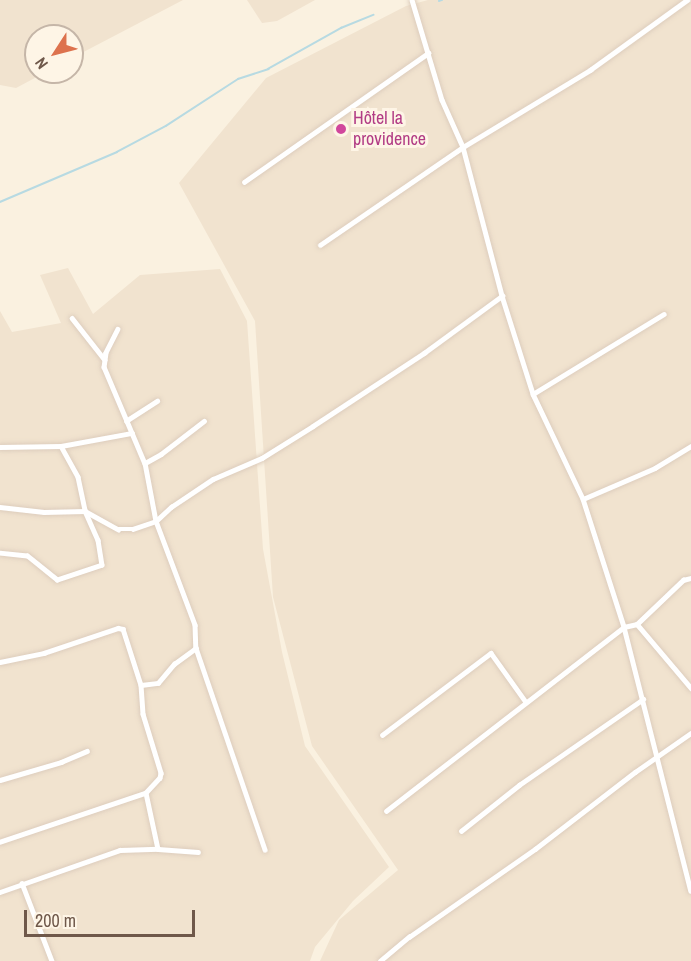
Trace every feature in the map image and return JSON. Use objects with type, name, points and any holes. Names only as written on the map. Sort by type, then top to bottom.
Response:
[{"type":"street","points":[[411,0],[442,100],[463,147],[502,296],[533,394],[583,499],[624,627],[691,891]]},
{"type":"street","points":[[320,245],[463,147],[590,70],[687,0]]},
{"type":"street","points":[[244,182],[428,53]]},
{"type":"street","points":[[0,507],[44,512],[85,511],[118,529],[133,529],[156,521],[171,507],[213,479],[262,458],[313,426],[424,353],[502,296]]},
{"type":"street","points":[[533,394],[664,314]]},
{"type":"street","points":[[72,318],[105,360]]},
{"type":"street","points":[[118,329],[111,341],[105,360],[107,379],[145,463],[156,521],[195,625],[196,648],[265,849]]},
{"type":"street","points":[[126,421],[157,401]]},
{"type":"street","points":[[145,463],[204,421]]},
{"type":"street","points":[[0,447],[61,446],[132,433]]},
{"type":"street","points":[[0,553],[27,556],[57,580],[102,565],[98,540],[85,511],[78,477],[61,446]]},
{"type":"street","points":[[583,499],[655,468],[691,446]]},
{"type":"street","points":[[386,811],[624,627],[637,624],[683,580],[691,578]]},
{"type":"street","points":[[637,624],[691,688]]},
{"type":"street","points":[[0,662],[44,653],[123,628],[141,685],[142,714],[161,773],[160,778],[146,793],[0,842]]},
{"type":"street","points":[[141,685],[158,683],[174,664],[196,648]]},
{"type":"street","points":[[382,735],[491,653],[526,702]]},
{"type":"street","points":[[461,831],[519,785],[643,699]]},
{"type":"street","points":[[380,961],[409,937],[535,849],[657,755],[691,733]]},
{"type":"street","points":[[0,780],[61,762],[87,751]]},
{"type":"street","points":[[146,793],[158,849]]},
{"type":"street","points":[[0,892],[120,850],[158,849],[198,852]]},
{"type":"street","points":[[22,883],[52,961]]},
{"type":"shaded area","points":[[0,0],[183,0],[84,52],[84,24],[24,24],[24,84],[16,88],[0,85]]},
{"type":"shaded area","points":[[247,0],[315,0],[277,21],[262,23]]},
{"type":"shaded area","points":[[428,0],[691,0],[691,961],[320,961],[339,920],[398,870],[312,746],[273,597],[255,321],[179,183],[266,78],[406,6]]},
{"type":"shaded area","points":[[68,268],[93,314],[140,275],[220,269],[247,321],[263,549],[282,652],[305,746],[389,867],[353,901],[315,947],[310,961],[0,961],[0,311],[12,332],[61,323],[40,275]]},
{"type":"waterway","points":[[0,202],[117,152],[166,126],[238,79],[268,69],[341,28],[374,15]]},
{"type":"place","name":"Hôtel la providence","points":[[341,129]]}]
